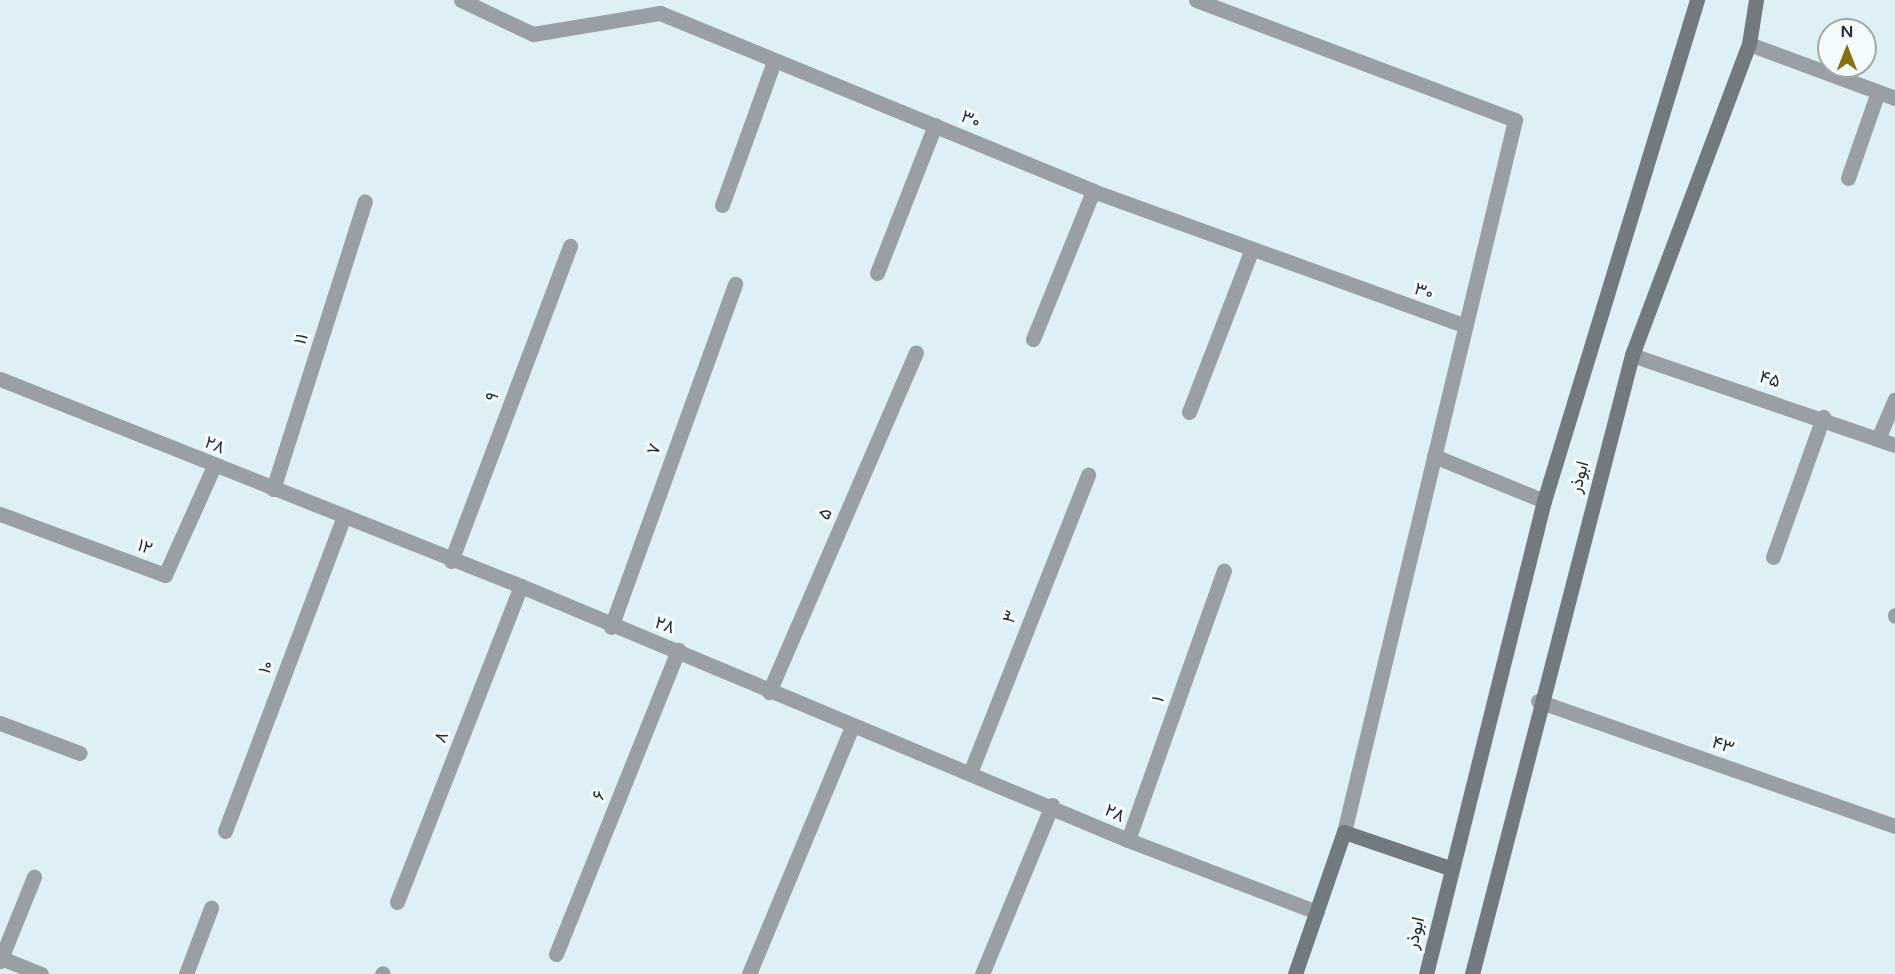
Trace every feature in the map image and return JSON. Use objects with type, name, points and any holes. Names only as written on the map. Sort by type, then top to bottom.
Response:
[{"type":"main road","name":"ابوذر","points":[[1426,974],[1450,868],[1544,501],[1697,0]]},
{"type":"main road","name":"ابوذر","points":[[1472,974],[1538,701],[1632,355],[1749,44],[1756,0]]},
{"type":"main road","points":[[1295,974],[1344,832],[1450,868]]},
{"type":"street","name":"۳۰","points":[[461,0],[533,34],[660,13],[773,64],[935,125],[1093,191],[1251,251],[1466,326]]},
{"type":"street","points":[[1196,0],[1515,120],[1344,832]]},
{"type":"street","points":[[1749,44],[1895,98]]},
{"type":"street","points":[[722,205],[773,64]]},
{"type":"street","points":[[1848,178],[1878,92]]},
{"type":"street","points":[[877,273],[935,125]]},
{"type":"street","points":[[1033,339],[1093,191]]},
{"type":"street","name":"۱۱","points":[[273,489],[366,201]]},
{"type":"street","name":"۹","points":[[451,561],[570,246]]},
{"type":"street","points":[[1189,412],[1251,251]]},
{"type":"street","name":"۷","points":[[611,627],[735,284]]},
{"type":"street","name":"۵","points":[[769,692],[916,352]]},
{"type":"street","name":"۴۵","points":[[1632,355],[1823,417],[1895,445]]},
{"type":"street","name":"۲۸","points":[[0,379],[451,561],[522,586],[611,627],[678,650],[769,692],[1052,805],[1128,840],[1317,912]]},
{"type":"street","points":[[1878,439],[1895,399]]},
{"type":"street","points":[[1773,557],[1823,417]]},
{"type":"street","points":[[1434,456],[1544,501]]},
{"type":"street","name":"۱۲","points":[[0,514],[165,575],[214,466]]},
{"type":"street","name":"۳","points":[[970,773],[1088,475]]},
{"type":"street","name":"۱۰","points":[[225,831],[344,516]]},
{"type":"street","name":"۱","points":[[1128,840],[1224,571]]},
{"type":"street","name":"۸","points":[[397,902],[522,586]]},
{"type":"street","name":"۶","points":[[556,954],[678,650]]},
{"type":"street","name":"۴۳","points":[[1538,701],[1895,826]]},
{"type":"street","points":[[0,723],[80,753]]},
{"type":"street","points":[[750,974],[852,727]]},
{"type":"street","points":[[982,974],[1052,805]]},
{"type":"street","points":[[34,877],[1,960],[41,974]]},
{"type":"street","points":[[186,974],[211,908]]}]
